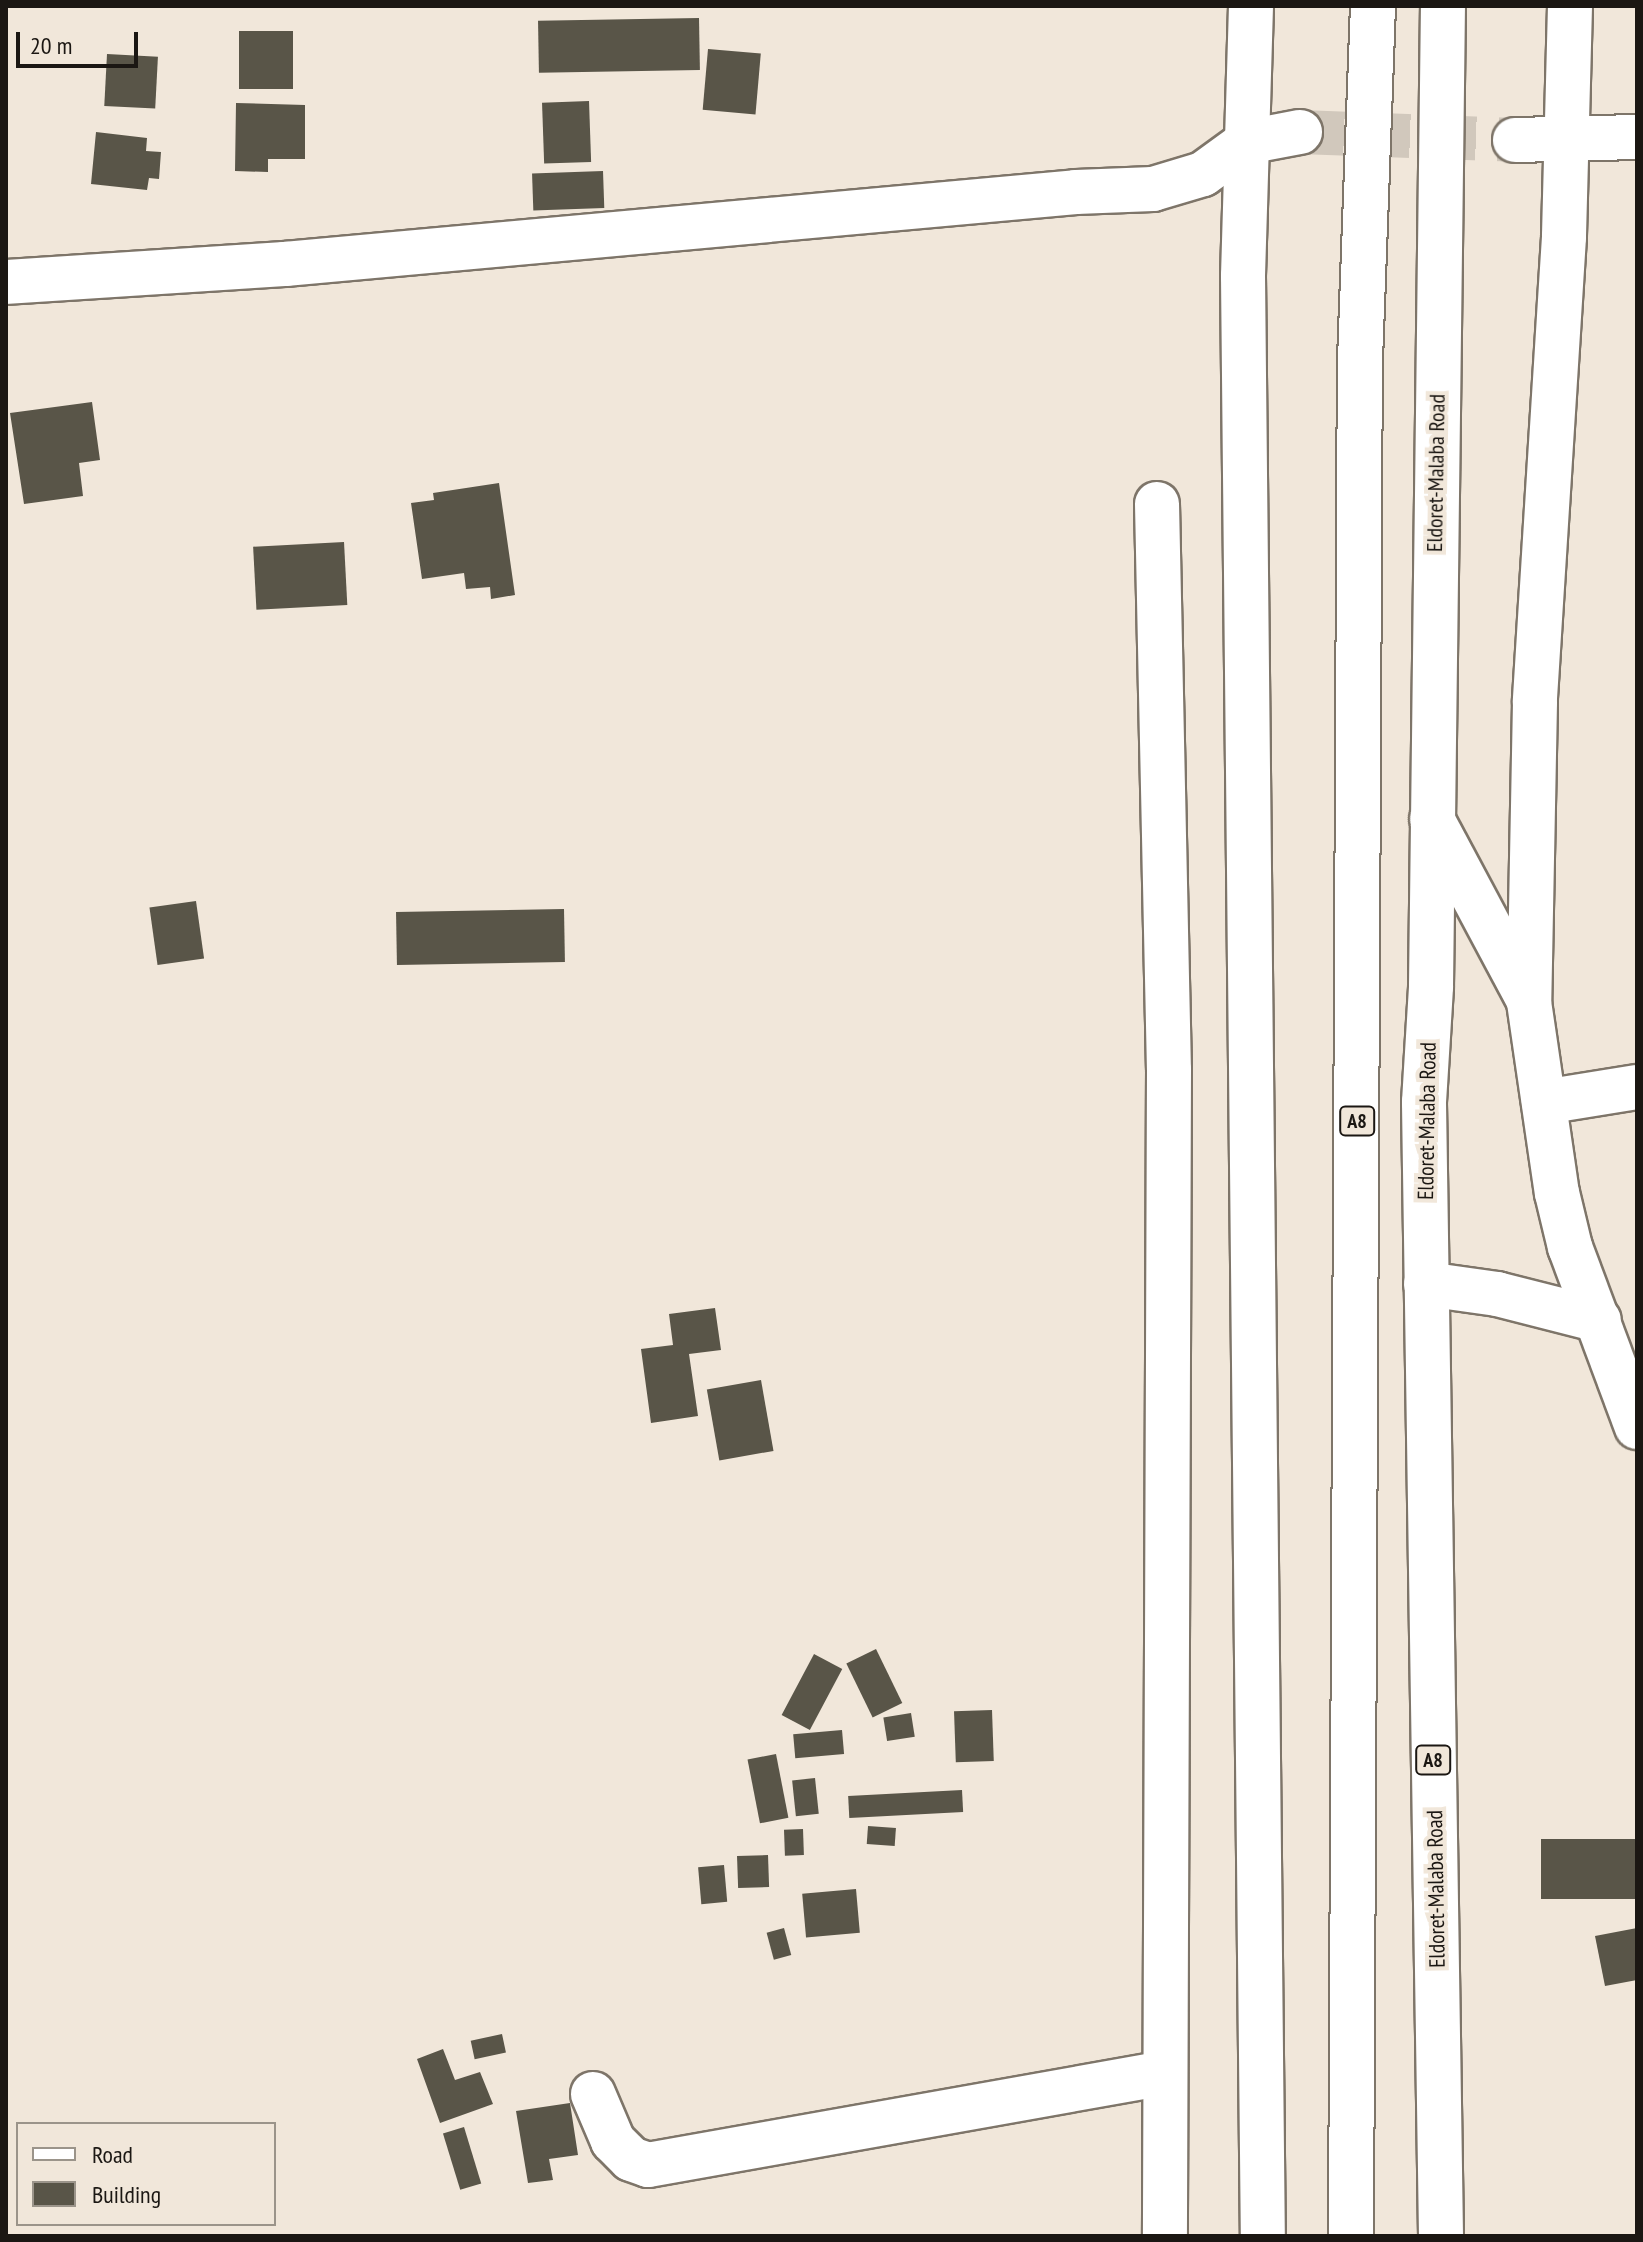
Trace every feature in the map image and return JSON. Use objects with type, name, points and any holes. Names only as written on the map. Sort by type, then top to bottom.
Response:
[{"type":"main road","points":[[1251,6],[1243,292],[1263,2236]]},
{"type":"main road","name":"A8","points":[[1351,2236],[1360,360],[1373,6]]},
{"type":"main road","name":"Eldoret-Malaba Road","points":[[1441,2236],[1424,1102],[1431,986],[1443,6]]},
{"type":"main road","points":[[1570,6],[1568,138],[1535,702],[1529,1002],[1557,1193],[1570,1247],[1637,1427]]},
{"type":"main road","points":[[6,282],[301,263],[1076,192],[1153,189],[1203,174],[1247,142],[1300,132]]},
{"type":"main road","points":[[1515,140],[1637,137]]},
{"type":"main road","points":[[1157,504],[1169,1070],[1165,2236]]},
{"type":"main road","points":[[1432,819],[1529,1002]]},
{"type":"main road","points":[[1544,1102],[1637,1087]]},
{"type":"main road","points":[[1426,1284],[1497,1294],[1599,1320]]},
{"type":"main road","points":[[593,2094],[613,2141],[631,2159],[648,2165],[1165,2073]]},
{"type":"building","points":[[699,18],[700,70],[539,73],[538,21]]},
{"type":"building","points":[[239,31],[293,31],[293,89],[239,89]]},
{"type":"building","points":[[708,49],[761,54],[755,114],[703,110]]},
{"type":"building","points":[[107,54],[158,57],[155,109],[104,106]]},
{"type":"building","points":[[589,101],[591,162],[544,164],[542,103]]},
{"type":"building","points":[[236,103],[305,105],[305,159],[268,159],[268,172],[235,171]]},
{"type":"building","points":[[96,132],[147,138],[146,151],[161,152],[159,179],[149,178],[147,190],[91,184]]},
{"type":"building","points":[[603,171],[604,208],[533,210],[532,173]]},
{"type":"building","points":[[92,402],[100,460],[79,463],[83,496],[24,504],[10,413]]},
{"type":"building","points":[[499,483],[515,595],[491,599],[490,587],[466,589],[464,573],[422,579],[411,503],[434,500],[433,493]]},
{"type":"building","points":[[344,542],[347,605],[256,610],[253,547]]},
{"type":"building","points":[[196,901],[204,958],[158,965],[149,908]]},
{"type":"building","points":[[564,909],[565,962],[397,965],[396,912]]},
{"type":"building","points":[[715,1308],[721,1350],[689,1354],[698,1416],[651,1423],[641,1349],[673,1345],[669,1314]]},
{"type":"building","points":[[761,1380],[774,1451],[719,1460],[707,1390]]},
{"type":"building","points":[[876,1649],[902,1703],[873,1717],[846,1663]]},
{"type":"building","points":[[814,1654],[842,1669],[810,1730],[782,1715]]},
{"type":"building","points":[[992,1710],[994,1761],[956,1762],[954,1711]]},
{"type":"building","points":[[911,1713],[915,1737],[887,1741],[883,1717]]},
{"type":"building","points":[[842,1730],[844,1754],[795,1758],[793,1734]]},
{"type":"building","points":[[776,1754],[788,1818],[760,1823],[748,1760]]},
{"type":"building","points":[[815,1778],[819,1814],[796,1816],[792,1780]]},
{"type":"building","points":[[962,1790],[963,1812],[849,1818],[848,1796]]},
{"type":"building","points":[[868,1826],[896,1828],[895,1846],[867,1844]]},
{"type":"building","points":[[803,1829],[804,1855],[785,1856],[784,1830]]},
{"type":"building","points":[[1541,1839],[1637,1839],[1637,1899],[1541,1899]]},
{"type":"building","points":[[768,1855],[769,1887],[738,1888],[737,1856]]},
{"type":"building","points":[[724,1865],[727,1902],[701,1904],[698,1867]]},
{"type":"building","points":[[856,1889],[860,1933],[806,1938],[802,1894]]},
{"type":"building","points":[[784,1928],[791,1955],[774,1960],[767,1933]]},
{"type":"building","points":[[1637,1928],[1637,1980],[1605,1986],[1595,1936]]},
{"type":"building","points":[[502,2034],[506,2053],[475,2059],[471,2041]]},
{"type":"building","points":[[443,2049],[455,2080],[480,2072],[493,2104],[440,2123],[417,2059]]},
{"type":"building","points":[[570,2103],[578,2155],[549,2159],[553,2180],[528,2183],[516,2111]]},
{"type":"building","points":[[464,2127],[481,2183],[460,2190],[443,2133]]},
{"type":"tunnel","points":[[1300,132],[1515,140]]}]
